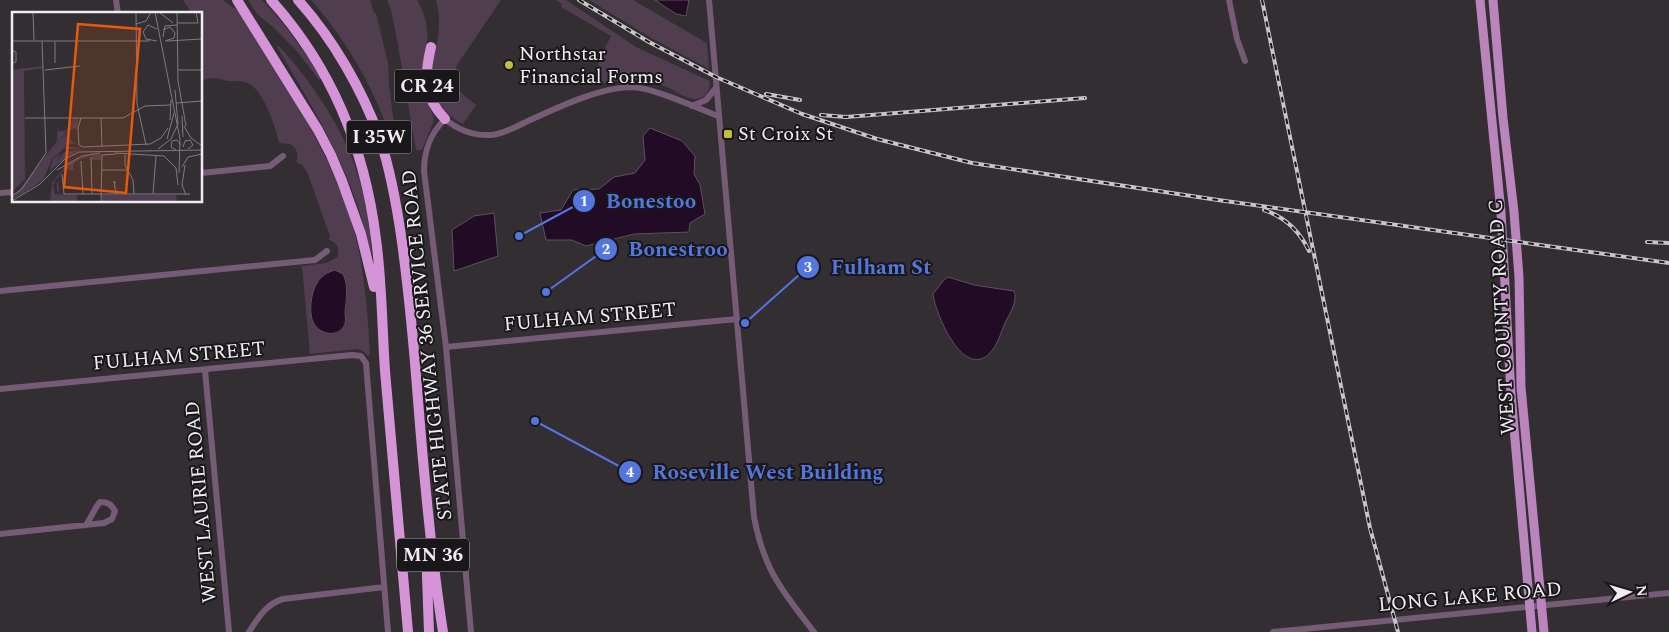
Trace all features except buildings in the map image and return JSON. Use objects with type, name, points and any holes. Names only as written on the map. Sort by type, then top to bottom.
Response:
[{"type":"highway","points":[[237,0],[318,130],[346,190],[369,262],[383,340]]},
{"type":"highway","name":"I 35W","points":[[271,0],[300,35],[327,77],[358,149],[370,200],[377,241],[383,340],[408,632]]},
{"type":"highway","name":"I 35W","points":[[298,0],[318,25],[362,96],[373,120],[396,200],[409,294],[424,477],[429,632]]},
{"type":"highway","name":"CR 24","points":[[431,47],[426,67],[427,87],[433,105],[445,119]]},
{"type":"highway","name":"MN 36","points":[[424,477],[443,632]]},
{"type":"main road","name":"WEST COUNTY ROAD C","points":[[1480,0],[1501,212],[1509,368],[1532,632]]},
{"type":"main road","name":"WEST COUNTY ROAD C","points":[[1493,0],[1502,109],[1514,212],[1519,277],[1520,367],[1544,632]]},
{"type":"main road","points":[[1509,368],[1520,367]]},
{"type":"street","points":[[709,0],[754,517],[768,567],[776,581],[814,632]]},
{"type":"street","points":[[1229,0],[1237,39],[1245,61]]},
{"type":"street","name":"CR 24","points":[[445,119],[457,128],[470,133],[480,135],[499,134],[576,101],[611,90],[633,87],[662,95],[718,116]]},
{"type":"street","points":[[691,106],[706,100],[716,88]]},
{"type":"street","name":"STATE HIGHWAY 36 SERVICE ROAD","points":[[445,119],[428,143],[424,162],[446,347],[471,632]]},
{"type":"street","points":[[202,173],[270,166],[283,156]]},
{"type":"street","points":[[0,291],[315,260],[328,251]]},
{"type":"street","name":"FULHAM STREET","points":[[446,347],[737,319]]},
{"type":"street","name":"FULHAM STREET","points":[[0,389],[352,355],[362,356],[366,363],[384,587]]},
{"type":"street","name":"WEST LAURIE ROAD","points":[[205,370],[229,632]]},
{"type":"street","points":[[0,534],[86,525],[104,523],[112,519],[115,511],[112,504],[100,502],[95,507],[86,525]]},
{"type":"street","points":[[249,632],[265,609],[274,601],[384,587],[388,632]]},
{"type":"street","name":"LONG LAKE ROAD","points":[[1273,632],[1669,593]]},
{"type":"shaded area","points":[[183,0],[223,0],[241,13],[314,134],[338,185],[358,246],[366,300],[370,354],[368,356],[363,351],[357,349],[310,354],[302,266],[326,263],[338,257],[338,247],[329,240],[330,236],[307,172],[302,165],[296,162],[296,149],[290,144],[279,143],[272,119],[258,92],[247,83],[214,78],[202,82],[202,12],[191,12]],"holes":[[[335,270],[347,284],[346,315],[342,328],[334,334],[321,331],[311,313],[314,292],[324,274]]]},
{"type":"shaded area","points":[[248,0],[262,0],[270,9],[308,57],[321,78],[319,80],[296,50],[257,14]]},
{"type":"shaded area","points":[[311,0],[370,0],[374,13],[376,13],[388,63],[398,155],[382,113],[362,73],[339,35]]},
{"type":"shaded area","points":[[387,0],[417,0],[425,20],[427,36],[421,83],[434,120],[422,150],[416,150],[397,40]]},
{"type":"shaded area","points":[[436,0],[501,0],[457,65],[454,78],[456,84],[461,93],[476,105],[463,124],[448,114],[442,107],[431,84],[431,66],[439,26]]},
{"type":"shaded area","points":[[556,0],[566,0],[636,47],[710,81],[707,93],[699,99],[692,99],[660,84],[642,80],[615,81],[597,85],[596,72],[611,36],[561,7],[562,4]]},
{"type":"shaded area","points":[[589,0],[633,0],[707,43],[709,69],[653,39]]},
{"type":"shaded area","points":[[655,0],[689,0],[686,16],[676,14]]},
{"type":"shaded area","points":[[279,46],[319,96],[349,152],[365,200],[372,253],[354,197],[333,146],[277,47]]},
{"type":"shaded area","points":[[650,128],[682,141],[695,156],[694,174],[700,185],[705,214],[690,223],[689,232],[634,234],[586,246],[572,240],[546,240],[540,213],[561,210],[573,190],[599,189],[614,177],[635,173],[645,160],[643,136]]},
{"type":"shaded area","points":[[494,213],[498,256],[454,271],[452,230],[474,216]]},
{"type":"shaded area","points":[[335,270],[343,274],[346,283],[345,324],[339,331],[325,333],[317,328],[312,320],[311,303],[313,292],[319,281],[325,275]]},
{"type":"shaded area","points":[[948,277],[974,285],[1014,291],[1013,307],[997,343],[989,354],[979,359],[969,358],[960,351],[944,327],[939,314],[933,294]]},
{"type":"railway","points":[[579,0],[649,42],[716,77],[802,114],[877,139],[972,163],[1218,200],[1669,263]]},
{"type":"railway","points":[[1262,0],[1370,528],[1398,632]]},
{"type":"railway","points":[[766,94],[800,100]]},
{"type":"railway","points":[[821,115],[846,117],[1085,98]]},
{"type":"railway","points":[[1264,210],[1279,217],[1291,226],[1309,251]]},
{"type":"railway","points":[[1647,242],[1669,243]]},
{"type":"place","name":"Northstar Financial Forms","points":[[509,65]]},
{"type":"place","name":"St Croix St","points":[[728,134]]},
{"type":"place","name":"Bonestoo","points":[[519,236]]},
{"type":"place","name":"Bonestroo","points":[[546,292]]},
{"type":"place","name":"Fulham St","points":[[745,323]]},
{"type":"place","name":"Roseville West Building","points":[[535,421]]}]
